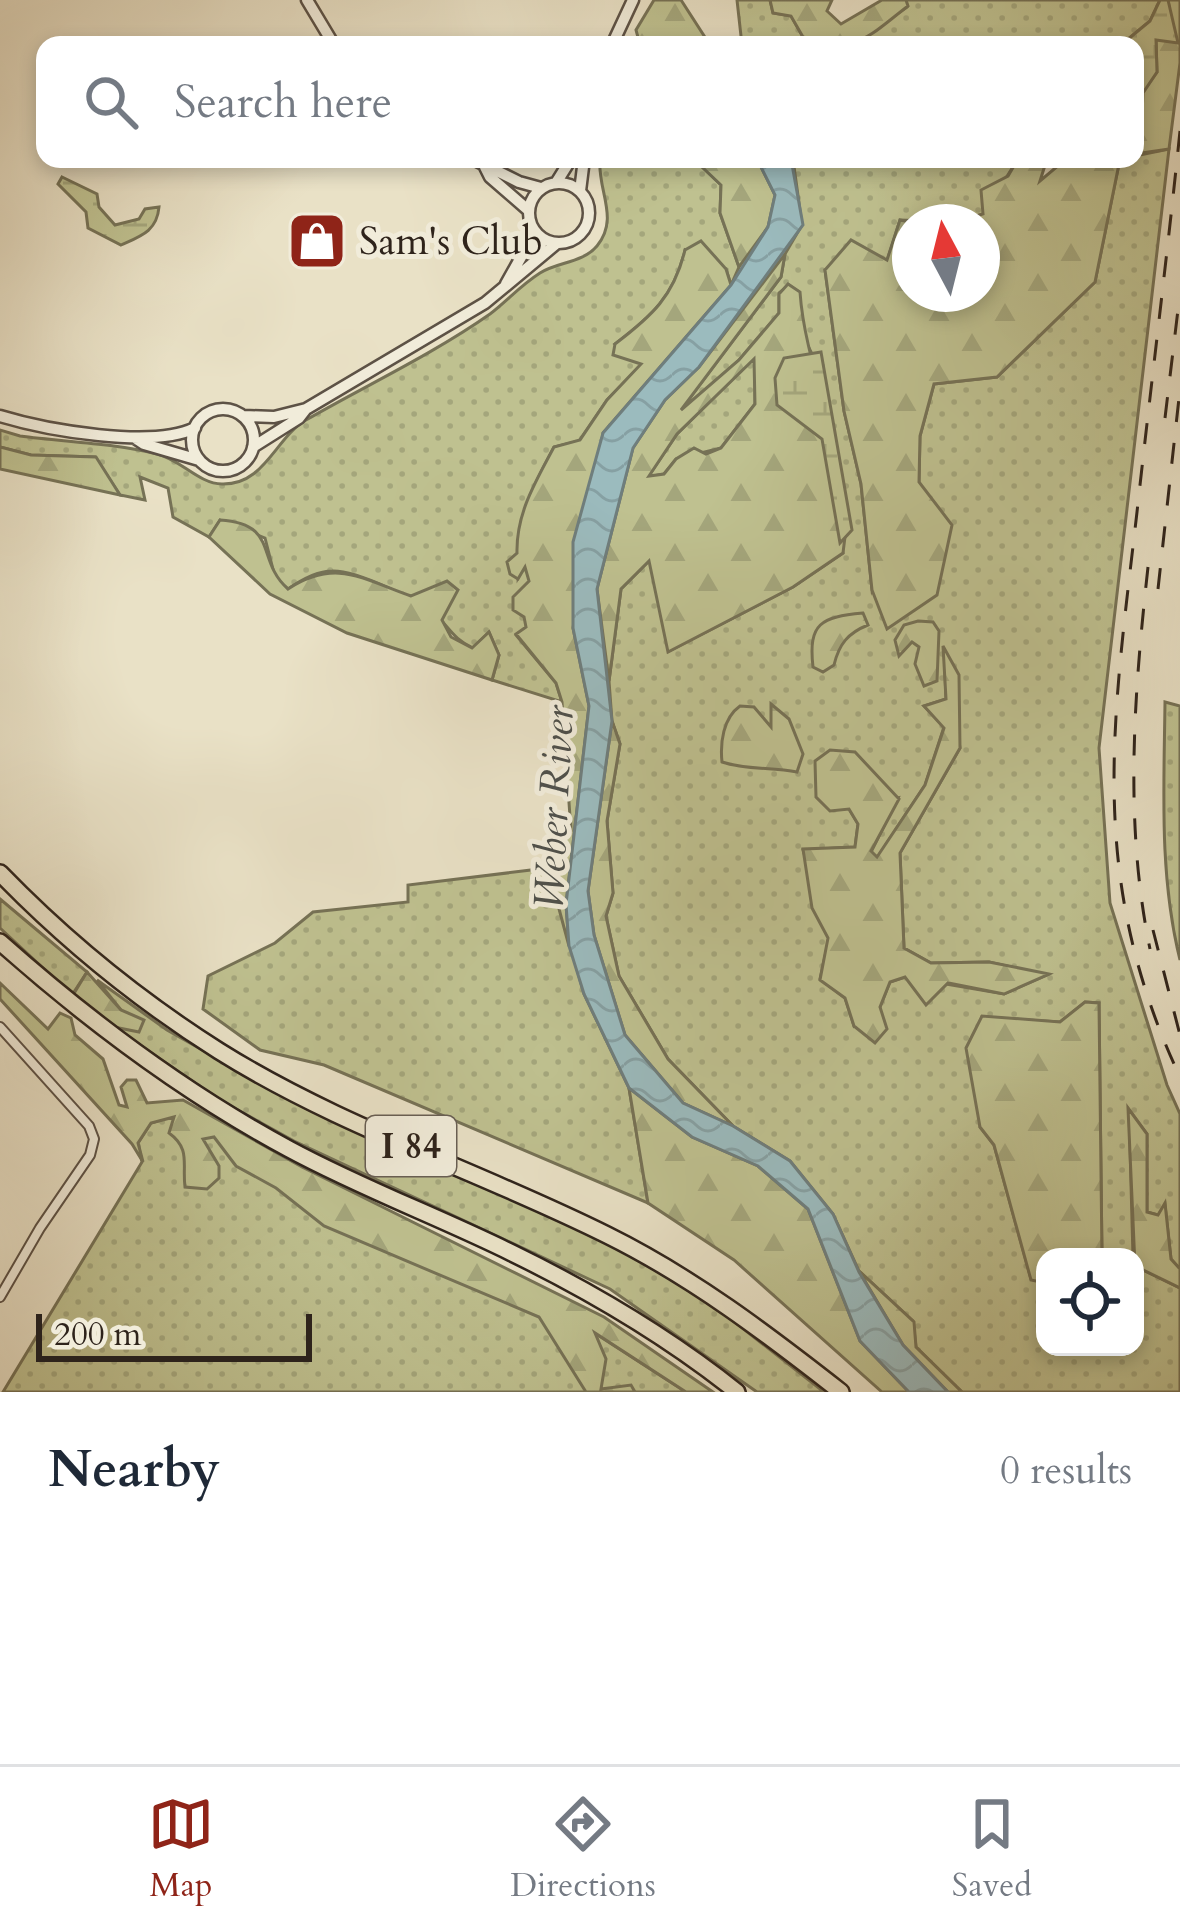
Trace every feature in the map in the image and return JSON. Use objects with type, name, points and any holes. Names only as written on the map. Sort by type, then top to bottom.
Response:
[{"type":"highway","name":"I 84","points":[[0,873],[47,922],[220,1052],[297,1094],[608,1235],[716,1298],[842,1392]]},
{"type":"highway","name":"I 84","points":[[0,942],[150,1065],[220,1111],[294,1152],[513,1253],[608,1304],[660,1335],[737,1392]]},
{"type":"street","points":[[307,0],[329,36]]},
{"type":"street","points":[[616,36],[633,0]]},
{"type":"street","points":[[486,168],[528,210],[531,226],[525,250],[506,284]]},
{"type":"street","points":[[490,168],[542,188]]},
{"type":"street","points":[[556,183],[565,168]]},
{"type":"street","points":[[135,438],[217,470],[236,468],[253,447],[306,409],[485,303],[556,244],[572,241],[588,222],[589,206],[580,191],[583,168]]},
{"type":"street","points":[[528,210],[542,188],[556,183],[580,191]]},
{"type":"street","points":[[531,226],[541,238],[556,244]]},
{"type":"street","points":[[0,416],[135,438],[180,436],[219,409],[244,416],[274,416],[306,409]]},
{"type":"street","points":[[244,416],[253,430],[253,447]]},
{"type":"street","points":[[195,428],[193,445],[201,461]]},
{"type":"street","points":[[0,1028],[89,1126],[94,1139],[90,1155],[0,1297]]},
{"type":"green space","points":[[654,0],[681,0],[704,36],[638,36],[636,30]]},
{"type":"green space","points":[[737,0],[770,0],[773,13],[791,16],[802,36],[741,36]]},
{"type":"green space","points":[[770,0],[832,0],[827,11],[841,24],[882,0],[906,0],[908,6],[869,36],[802,36],[791,16],[773,13]]},
{"type":"green space","points":[[906,0],[1160,0],[1150,21],[1132,36],[865,36],[907,7]]},
{"type":"green space","points":[[1160,0],[1168,0],[1178,43],[1156,40],[1157,72],[1144,92],[1144,36],[1132,36],[1150,21]]},
{"type":"green space","points":[[1168,0],[1180,0],[1180,63],[1169,149],[1144,153],[1144,90],[1157,72],[1156,39],[1172,26]]},
{"type":"green space","points":[[1169,149],[1099,748],[1110,903],[1180,1114],[1180,1269],[1171,1259],[1165,1205],[1158,1215],[1147,1212],[1147,1134],[1129,1110],[1133,1248],[1102,1248],[1099,1003],[1085,1002],[1060,1022],[982,1017],[980,1127],[994,1145],[1031,1279],[1036,1280],[1036,1356],[1144,1356],[1144,1270],[1180,1288],[1180,1392],[962,1392],[916,1347],[913,1321],[859,1271],[833,1214],[790,1161],[733,1126],[668,1059],[619,976],[606,916],[613,893],[607,821],[620,744],[612,721],[609,681],[621,589],[650,560],[669,651],[793,587],[843,553],[799,292],[789,285],[779,293],[779,313],[739,360],[676,416],[781,277],[785,254],[802,225],[794,168],[1012,168],[989,204],[892,204],[892,245],[887,261],[825,270],[844,411],[861,484],[872,590],[919,482],[920,436],[934,384],[997,377],[1095,282],[1118,168],[1144,168],[1144,154]],"holes":[[[944,649],[960,748],[900,853],[904,948],[931,963],[989,962],[1047,975],[1004,994],[905,977],[890,982],[880,1007],[854,1026],[845,998],[820,979],[829,938],[803,850],[855,847],[858,824],[849,809],[898,798],[871,852],[877,858],[925,785],[944,727],[924,706],[946,699]]]},
{"type":"green space","points":[[703,168],[721,185],[720,213],[739,267],[731,285],[726,269],[685,250],[660,304],[615,344],[642,364],[607,400],[579,441],[554,447],[530,495],[518,557],[518,578],[525,565],[530,582],[526,628],[516,635],[556,683],[562,702],[492,680],[499,655],[489,632],[473,648],[417,602],[343,572],[314,574],[288,589],[275,577],[265,538],[220,520],[209,537],[173,517],[168,488],[140,477],[145,500],[120,495],[95,457],[31,455],[0,447],[0,430],[157,454],[214,483],[249,477],[306,420],[468,329],[540,273],[591,252],[607,225],[600,170]]},
{"type":"green space","points":[[703,168],[762,168],[775,195],[768,227],[739,267],[720,213],[721,185]]},
{"type":"green space","points":[[1013,168],[1044,168],[1040,181],[1055,168],[1118,168],[1095,282],[997,377],[934,384],[920,436],[919,482],[952,525],[937,595],[887,629],[872,590],[861,484],[844,411],[825,270],[851,240],[887,260],[892,245],[892,312],[1000,312],[1000,204],[982,204],[981,190],[1008,176]]},
{"type":"green space","points":[[62,177],[97,194],[99,207],[115,225],[159,207],[155,222],[147,232],[121,245],[88,228],[86,212],[58,184]]},
{"type":"green space","points":[[701,241],[726,269],[731,285],[603,433],[573,628],[589,706],[566,904],[569,946],[548,868],[571,831],[562,702],[556,683],[516,634],[526,627],[524,617],[513,610],[513,597],[529,581],[525,567],[518,579],[510,574],[507,562],[517,553],[524,511],[554,447],[580,440],[607,400],[641,364],[613,355],[615,344],[660,304],[685,250]]},
{"type":"green space","points":[[785,254],[781,277],[681,410],[739,360],[779,313],[779,294],[788,284],[800,292],[811,358],[838,454],[846,519],[843,553],[793,587],[668,652],[649,561],[621,589],[609,681],[597,589],[633,448],[665,400],[699,367]],"holes":[[[754,359],[755,404],[721,448],[706,454],[694,448],[664,474],[649,476],[677,434]]]},
{"type":"green space","points":[[821,352],[852,530],[840,543],[822,439],[777,405],[775,378],[784,358]]},
{"type":"green space","points":[[755,357],[755,404],[721,448],[676,459],[664,474],[648,477],[677,434]]},
{"type":"green space","points":[[0,447],[31,455],[96,457],[120,495],[0,469]]},
{"type":"green space","points":[[220,520],[239,523],[259,536],[288,589],[335,573],[411,596],[447,581],[458,590],[442,620],[451,637],[472,648],[489,632],[499,655],[492,680],[347,633],[270,594],[209,537]]},
{"type":"green space","points":[[863,613],[868,625],[845,640],[834,665],[823,672],[813,667],[813,641],[820,625]]},
{"type":"green space","points":[[933,622],[939,631],[937,681],[924,686],[915,664],[919,647],[912,642],[899,656],[895,640],[904,625]]},
{"type":"green space","points":[[943,646],[959,675],[960,748],[900,853],[904,948],[931,963],[989,962],[1049,974],[1004,994],[948,983],[926,1005],[905,977],[890,982],[880,1007],[887,1029],[875,1043],[854,1026],[845,998],[820,980],[828,938],[812,908],[803,849],[855,847],[858,824],[849,809],[830,811],[816,797],[815,761],[830,750],[855,752],[899,799],[871,851],[877,857],[925,785],[944,728],[924,706],[946,699]]},
{"type":"green space","points":[[1165,702],[1180,706],[1180,960],[1166,864]]},
{"type":"green space","points":[[771,704],[789,719],[803,754],[797,772],[722,762],[724,731],[734,711],[740,706],[754,707],[771,727]]},
{"type":"green space","points":[[612,721],[620,744],[607,821],[613,893],[606,916],[619,976],[668,1059],[733,1126],[683,1103],[625,1035],[594,935],[588,891]]},
{"type":"green space","points":[[548,868],[584,994],[629,1088],[648,1203],[324,1065],[260,1050],[203,1009],[208,976],[275,943],[313,912],[408,902],[408,885]]},
{"type":"green space","points":[[0,899],[87,972],[72,995],[0,928]]},
{"type":"green space","points":[[87,972],[121,1010],[144,1020],[139,1032],[114,1027],[73,995]]},
{"type":"green space","points":[[97,980],[167,1030],[307,1109],[602,1238],[713,1305],[824,1392],[757,1392],[610,1289],[294,1141],[218,1099],[114,1027],[121,1010]]},
{"type":"green space","points":[[0,983],[48,1029],[60,1013],[71,1018],[75,1035],[103,1059],[119,1105],[127,1107],[121,1087],[127,1080],[136,1080],[147,1103],[183,1100],[302,1167],[604,1317],[713,1392],[686,1392],[595,1333],[606,1359],[601,1389],[631,1385],[635,1392],[586,1392],[539,1317],[324,1226],[276,1188],[236,1166],[214,1137],[203,1139],[219,1166],[219,1178],[207,1189],[185,1187],[183,1151],[169,1133],[174,1117],[151,1123],[138,1143],[143,1162],[132,1144],[0,999]]},
{"type":"green space","points":[[1085,1002],[1099,1003],[1102,1248],[1036,1248],[1036,1281],[1031,1280],[994,1145],[980,1127],[966,1048],[982,1016],[1060,1022]]},
{"type":"green space","points":[[629,1088],[692,1137],[758,1166],[808,1209],[860,1341],[909,1392],[882,1392],[734,1260],[648,1203]]},
{"type":"green space","points":[[1128,1108],[1147,1134],[1147,1212],[1158,1215],[1165,1203],[1171,1259],[1180,1269],[1180,1288],[1144,1270],[1144,1248],[1134,1248]]},
{"type":"green space","points":[[174,1116],[593,1332],[686,1392],[3,1392],[142,1162],[138,1143],[151,1123]]},
{"type":"green space","points":[[859,1271],[914,1322],[916,1347],[962,1392],[948,1392],[903,1345]]},
{"type":"water","points":[[762,168],[793,168],[803,225],[699,367],[665,400],[633,448],[597,589],[612,721],[588,891],[594,935],[625,1035],[683,1103],[733,1126],[790,1161],[833,1214],[859,1272],[903,1345],[948,1392],[909,1392],[860,1341],[808,1209],[758,1166],[692,1137],[629,1088],[584,994],[569,946],[566,904],[589,706],[573,628],[573,542],[603,433],[731,285],[768,227],[775,195]]},
{"type":"railway","points":[[1180,131],[1120,660],[1114,798],[1130,934],[1150,1004],[1180,1077]]},
{"type":"railway","points":[[1165,418],[1180,293]]},
{"type":"railway","points":[[1158,589],[1179,398]]},
{"type":"railway","points":[[1148,567],[1136,710],[1134,806],[1150,949]]},
{"type":"railway","points":[[1153,930],[1180,1035]]},
{"type":"place","name":"Sam's Club","points":[[317,241]]},
{"type":"water label","name":"Weber River","points":[[554,808]]}]
